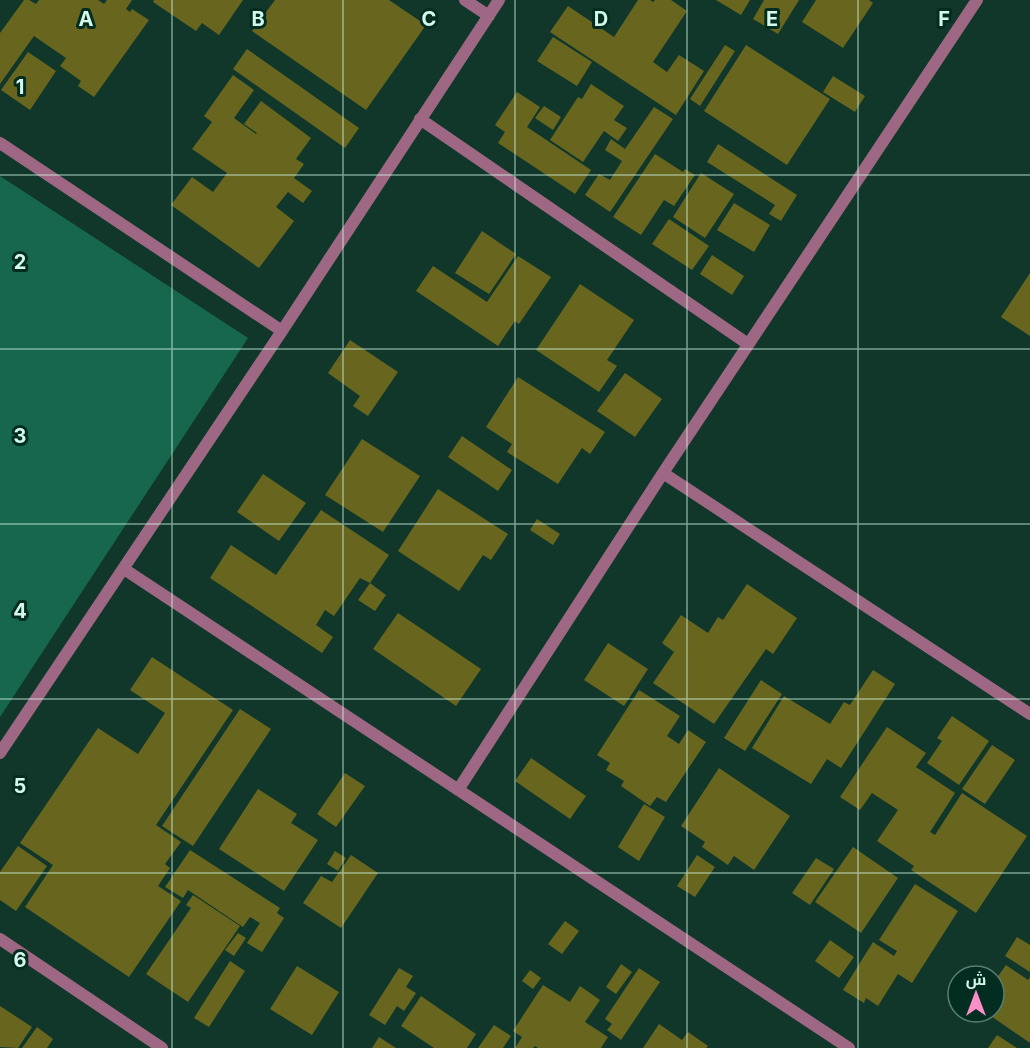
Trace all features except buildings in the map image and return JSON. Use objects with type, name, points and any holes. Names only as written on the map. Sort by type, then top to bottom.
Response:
[{"type":"street","points":[[465,0],[489,16]]},
{"type":"street","points":[[0,753],[282,331],[499,0]]},
{"type":"street","points":[[458,790],[663,473],[977,0]]},
{"type":"street","points":[[420,119],[748,344]]},
{"type":"street","points":[[0,143],[282,331]]},
{"type":"street","points":[[663,473],[1030,714]]},
{"type":"street","points":[[124,569],[849,1048]]},
{"type":"street","points":[[0,939],[162,1048]]},
{"type":"green space","points":[[0,176],[248,338],[0,717]]}]
